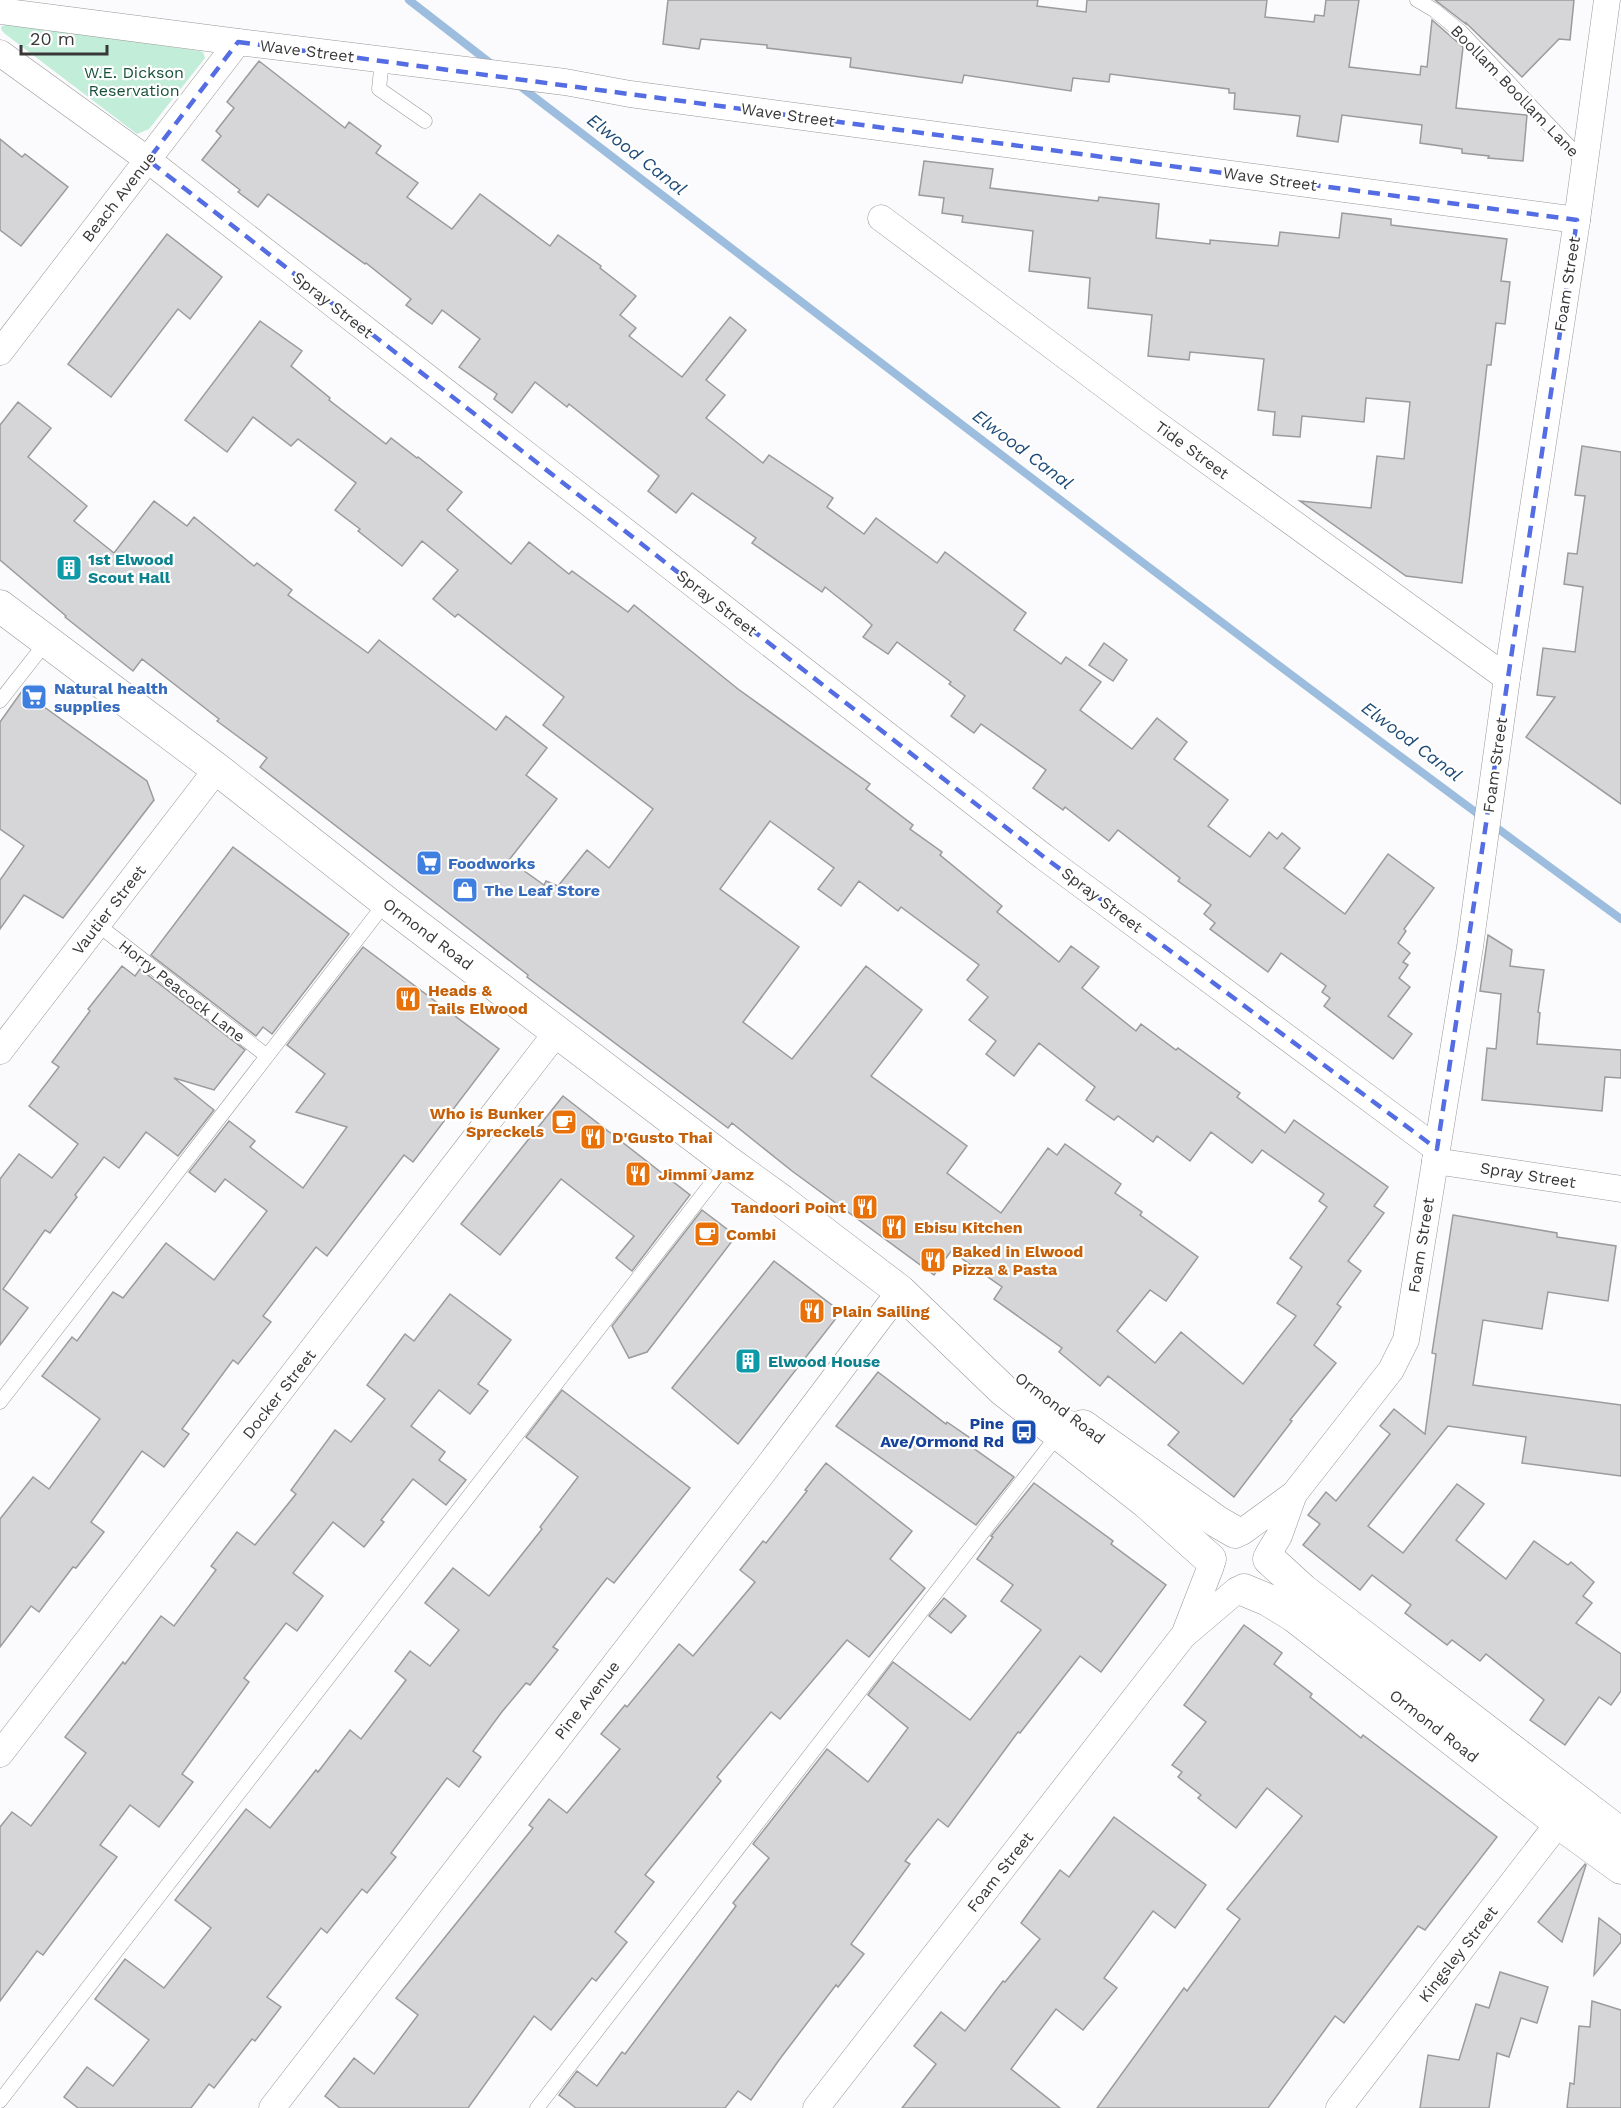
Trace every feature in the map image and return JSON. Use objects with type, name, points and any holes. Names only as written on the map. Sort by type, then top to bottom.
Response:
[{"type":"street","name":"Foam Street","points":[[1238,1532],[1294,1494],[1391,1370],[1405,1346],[1470,948],[1507,678],[1577,220],[1607,0]]},
{"type":"street","name":"Wave Street","points":[[0,11],[565,82],[630,94],[1577,220]]},
{"type":"street","name":"Beach Avenue","points":[[0,352],[238,42]]},
{"type":"street","name":"Spray Street","points":[[0,53],[148,160],[1035,850],[1436,1155],[1621,1189]]},
{"type":"street","name":"Tide Street","points":[[881,218],[1151,420],[1507,678]]},
{"type":"street","name":"Ormond Road","points":[[0,606],[900,1291],[941,1330],[992,1358],[1211,1563]]},
{"type":"street","name":"Vautier Street","points":[[0,1051],[217,769]]},
{"type":"street","name":"Docker Street","points":[[0,1754],[557,1032]]},
{"type":"street","name":"Pine Avenue","points":[[272,2108],[765,1470],[900,1291]]},
{"type":"street","name":"Ormond Road","points":[[1065,1425],[1216,1521],[1238,1532]]},
{"type":"street","name":"Foam Street","points":[[1269,1556],[1294,1494]]},
{"type":"street","points":[[1238,1532],[1251,1533],[1259,1538],[1269,1556],[1268,1568],[1260,1582],[1240,1590],[1220,1582],[1214,1575],[1211,1563],[1213,1550],[1218,1542],[1225,1535],[1238,1532]]},
{"type":"street","name":"Ormond Road","points":[[1269,1556],[1303,1590],[1568,1812],[1621,1868]]},
{"type":"street","name":"Foam Street","points":[[1183,1636],[1211,1563]]},
{"type":"street","name":"Foam Street","points":[[816,2108],[1183,1636],[1240,1590]]},
{"type":"street","name":"Ormond Road","points":[[1240,1590],[1268,1600],[1294,1616],[1568,1812],[1621,1834]]},
{"type":"street","name":"Kingsley Street","points":[[1339,2108],[1568,1812]]},
{"type":"lane","name":"Boollam Boollam Lane","points":[[1417,0],[1434,10],[1461,32],[1584,162]]},
{"type":"lane","points":[[382,60],[380,89],[425,122]]},
{"type":"lane","points":[[0,701],[47,641]]},
{"type":"lane","points":[[0,1402],[386,902]]},
{"type":"lane","name":"Horry Peacock Lane","points":[[98,925],[267,1056]]},
{"type":"lane","points":[[0,2101],[728,1162]]},
{"type":"lane","points":[[537,2108],[1065,1425]]},
{"type":"highlighted area","points":[[238,42],[1577,220],[1437,1149],[1044,857],[148,160]]},
{"type":"green space","name":"W.E. Dickson Reservation","points":[[9,24],[200,51],[203,52],[205,58],[149,129],[137,134],[4,33],[2,26]]},
{"type":"building","points":[[668,0],[1038,0],[1037,6],[1086,12],[1087,0],[1267,0],[1265,17],[1314,22],[1315,15],[1324,16],[1326,0],[1359,0],[1349,67],[1420,75],[1421,66],[1427,67],[1432,20],[1463,47],[1456,108],[1527,115],[1523,161],[1488,158],[1489,156],[1462,153],[1462,149],[1420,143],[1422,125],[1342,115],[1338,142],[1297,136],[1300,116],[1234,109],[1235,93],[1229,93],[1229,89],[1110,74],[1109,82],[1073,78],[1071,91],[964,75],[962,83],[850,67],[851,58],[767,48],[767,45],[701,39],[699,49],[663,44]]},
{"type":"building","points":[[1435,0],[1574,0],[1570,40],[1559,39],[1522,77],[1466,23]]},
{"type":"building","points":[[259,61],[345,128],[349,122],[381,146],[376,153],[418,183],[407,197],[452,229],[480,194],[550,246],[558,235],[601,266],[600,268],[636,296],[620,315],[636,328],[629,336],[682,377],[730,317],[746,330],[706,380],[725,395],[706,418],[763,463],[769,455],[833,498],[827,507],[864,534],[876,518],[937,563],[945,552],[1026,613],[1014,630],[1061,664],[1066,657],[1101,682],[1080,710],[1132,749],[1157,718],[1187,742],[1174,759],[1228,800],[1208,826],[1250,857],[1269,832],[1277,839],[1282,833],[1300,848],[1284,868],[1345,914],[1388,854],[1434,888],[1404,929],[1406,931],[1398,943],[1410,953],[1403,962],[1408,965],[1399,978],[1410,987],[1388,1016],[1412,1034],[1393,1059],[1324,1006],[1330,998],[1322,992],[1326,986],[1281,953],[1268,972],[1210,929],[1215,923],[1204,914],[1211,905],[1178,881],[1180,878],[1118,830],[1109,841],[1065,807],[1063,810],[1033,788],[1046,770],[981,724],[974,733],[951,716],[965,696],[949,684],[951,682],[897,642],[888,654],[863,637],[872,625],[825,587],[822,592],[752,543],[756,538],[692,493],[676,513],[648,491],[659,476],[569,404],[567,407],[535,382],[512,413],[494,399],[497,394],[459,367],[480,339],[442,310],[432,324],[406,305],[411,299],[366,263],[268,194],[258,207],[238,192],[240,190],[202,160],[221,136],[216,131],[234,108],[227,102]]},
{"type":"building","points":[[0,139],[22,157],[25,154],[68,187],[21,246],[0,230]]},
{"type":"building","points":[[924,161],[993,169],[990,188],[1098,201],[1099,197],[1159,204],[1156,238],[1210,244],[1210,240],[1278,246],[1280,232],[1339,238],[1342,213],[1391,219],[1391,225],[1507,239],[1501,281],[1510,282],[1505,324],[1496,323],[1491,365],[1487,365],[1462,583],[1406,576],[1300,501],[1371,508],[1377,456],[1404,459],[1410,402],[1366,398],[1364,422],[1302,416],[1300,437],[1273,435],[1275,412],[1258,410],[1264,359],[1190,352],[1189,360],[1148,356],[1152,315],[1088,308],[1090,278],[1029,271],[1033,231],[962,222],[963,216],[942,213],[944,198],[919,195]]},
{"type":"building","points":[[167,234],[222,277],[190,319],[178,309],[111,397],[68,364]]},
{"type":"building","points":[[260,321],[302,351],[291,366],[330,398],[329,400],[386,444],[391,438],[462,492],[447,510],[511,564],[529,542],[569,574],[572,571],[628,612],[634,605],[738,689],[870,784],[866,789],[913,825],[910,829],[942,852],[940,855],[1002,906],[997,912],[1059,962],[1071,946],[1099,967],[1082,988],[1136,1031],[1141,1024],[1240,1093],[1237,1097],[1285,1133],[1294,1120],[1388,1187],[1374,1206],[1384,1213],[1348,1261],[1361,1271],[1337,1304],[1341,1307],[1314,1345],[1336,1363],[1290,1420],[1292,1421],[1234,1497],[1168,1445],[1179,1432],[1108,1376],[1100,1386],[1059,1352],[1062,1348],[994,1299],[1002,1287],[951,1251],[934,1275],[792,1171],[732,1123],[728,1128],[527,977],[528,975],[260,767],[267,758],[217,721],[219,719],[142,659],[133,671],[65,617],[0,560],[0,425],[18,402],[51,428],[28,457],[87,506],[74,521],[114,553],[154,501],[187,526],[194,517],[254,566],[257,563],[292,590],[288,595],[368,653],[379,640],[496,730],[506,716],[547,748],[526,775],[557,799],[509,860],[544,885],[546,881],[558,886],[587,850],[609,868],[653,809],[543,725],[564,697],[458,614],[455,617],[433,599],[458,570],[422,541],[402,566],[358,531],[360,529],[335,510],[356,483],[298,439],[291,446],[253,417],[227,452],[185,420]],"holes":[[[770,821],[834,868],[818,889],[841,906],[859,881],[898,911],[901,907],[979,965],[967,980],[988,997],[969,1020],[996,1041],[986,1054],[1014,1076],[1039,1043],[1095,1087],[1086,1100],[1114,1120],[1118,1116],[1153,1142],[1157,1136],[1190,1161],[1211,1132],[1252,1163],[1262,1150],[1324,1194],[1319,1201],[1327,1207],[1290,1258],[1302,1267],[1277,1303],[1296,1316],[1243,1384],[1181,1332],[1155,1363],[1117,1331],[1150,1290],[1166,1301],[1198,1257],[1140,1215],[1142,1212],[1115,1193],[1121,1184],[1065,1144],[1057,1155],[1048,1148],[1001,1213],[947,1173],[967,1146],[871,1076],[922,1010],[866,966],[792,1059],[743,1022],[799,947],[720,889]]]},
{"type":"building","points":[[1582,446],[1621,452],[1621,804],[1526,737],[1555,697],[1537,695],[1543,648],[1575,652],[1583,587],[1564,584],[1568,553],[1577,554],[1585,496],[1575,495]]},
{"type":"building","points":[[1104,643],[1127,660],[1113,681],[1089,665]]},
{"type":"building","points":[[22,691],[147,781],[154,800],[63,918],[24,895],[0,929],[0,880],[24,846],[0,829],[0,722]]},
{"type":"building","points":[[233,847],[349,934],[272,1034],[263,1027],[256,1036],[151,955]]},
{"type":"building","points":[[1488,935],[1512,950],[1510,966],[1544,970],[1538,1012],[1540,1013],[1537,1044],[1621,1050],[1621,1078],[1605,1077],[1602,1111],[1482,1100],[1487,1048],[1496,1049],[1501,994],[1480,991]]},
{"type":"building","points":[[363,947],[499,1049],[413,1162],[404,1155],[327,1256],[316,1247],[263,1316],[271,1322],[238,1364],[233,1360],[182,1429],[189,1434],[164,1467],[142,1451],[91,1522],[104,1532],[76,1568],[73,1567],[39,1612],[31,1606],[0,1647],[0,1519],[33,1477],[49,1489],[100,1419],[42,1376],[72,1337],[77,1341],[113,1292],[123,1298],[166,1243],[214,1280],[267,1211],[225,1179],[215,1192],[189,1172],[229,1121],[255,1141],[250,1147],[303,1188],[347,1127],[296,1112],[325,1074],[287,1045]]},
{"type":"building","points":[[122,966],[135,976],[140,969],[245,1050],[214,1090],[174,1078],[214,1110],[178,1156],[146,1132],[119,1168],[104,1157],[50,1233],[45,1230],[3,1289],[28,1308],[0,1345],[0,1179],[19,1154],[52,1178],[78,1144],[29,1106],[59,1067],[52,1062],[90,1011],[88,1009]]},
{"type":"building","points":[[563,1096],[690,1195],[632,1271],[616,1258],[634,1236],[561,1179],[500,1255],[461,1224]]},
{"type":"building","points":[[702,1210],[736,1236],[647,1352],[629,1358],[612,1326]]},
{"type":"building","points":[[1453,1215],[1557,1233],[1557,1237],[1616,1246],[1608,1301],[1548,1292],[1542,1329],[1483,1320],[1473,1385],[1621,1405],[1621,1476],[1522,1463],[1526,1437],[1448,1426],[1368,1526],[1403,1553],[1457,1484],[1484,1504],[1456,1540],[1506,1579],[1534,1541],[1568,1565],[1571,1562],[1594,1582],[1583,1596],[1592,1603],[1576,1623],[1621,1654],[1621,1691],[1611,1705],[1599,1697],[1565,1745],[1530,1720],[1544,1700],[1486,1654],[1480,1661],[1452,1640],[1447,1645],[1405,1613],[1411,1605],[1372,1575],[1360,1590],[1303,1545],[1320,1524],[1308,1515],[1326,1492],[1336,1501],[1390,1434],[1380,1426],[1394,1409],[1425,1434],[1436,1354],[1432,1353]]},
{"type":"building","name":"Elwood House","points":[[774,1261],[841,1312],[738,1444],[672,1388]]},
{"type":"building","points":[[450,1294],[511,1340],[478,1384],[488,1391],[470,1414],[439,1390],[411,1426],[445,1452],[439,1460],[466,1480],[446,1505],[413,1479],[381,1520],[384,1522],[364,1547],[333,1522],[293,1573],[323,1596],[297,1631],[286,1623],[244,1678],[249,1682],[182,1774],[193,1782],[159,1827],[130,1805],[100,1845],[117,1857],[43,1955],[37,1951],[0,2001],[0,1827],[12,1812],[31,1826],[86,1753],[65,1737],[123,1662],[125,1664],[161,1616],[174,1626],[216,1570],[211,1566],[237,1532],[255,1545],[296,1494],[291,1490],[335,1430],[351,1442],[385,1399],[367,1385],[405,1334],[414,1341]]},
{"type":"building","points":[[878,1372],[946,1424],[947,1422],[973,1440],[969,1445],[1014,1477],[976,1525],[836,1426]]},
{"type":"building","points":[[562,1390],[690,1488],[614,1583],[607,1578],[553,1647],[558,1650],[530,1685],[526,1683],[501,1713],[473,1751],[481,1757],[459,1787],[447,1778],[391,1853],[396,1857],[367,1893],[362,1889],[327,1933],[321,1928],[267,1997],[281,2007],[255,2041],[252,2039],[214,2088],[209,2084],[191,2108],[78,2108],[64,2097],[87,2067],[113,2086],[149,2040],[95,1999],[125,1959],[164,1988],[211,1928],[175,1900],[246,1809],[270,1828],[350,1730],[361,1739],[406,1680],[395,1671],[410,1651],[430,1666],[459,1630],[425,1603],[453,1568],[489,1596],[542,1529],[540,1527],[578,1477],[526,1437]]},
{"type":"building","points":[[826,1463],[912,1531],[890,1559],[925,1588],[869,1657],[847,1640],[780,1719],[771,1712],[717,1777],[721,1781],[645,1875],[654,1882],[615,1932],[627,1942],[596,1981],[592,1978],[551,2030],[534,2016],[468,2108],[340,2108],[325,2096],[354,2058],[374,2074],[418,2015],[396,1998],[533,1828],[529,1825],[549,1799],[567,1813],[620,1749],[601,1734],[625,1705],[627,1707],[679,1644],[693,1656],[755,1582],[740,1570],[763,1541],[766,1543]]},
{"type":"building","points":[[1034,1483],[1113,1541],[1111,1544],[1166,1585],[1101,1672],[1080,1656],[1020,1733],[1018,1732],[948,1827],[938,1819],[905,1861],[910,1864],[851,1944],[864,1954],[838,1987],[836,1985],[751,2100],[738,2091],[725,2108],[576,2108],[559,2095],[577,2071],[597,2086],[622,2052],[625,2054],[736,1906],[733,1903],[769,1858],[753,1844],[827,1749],[868,1782],[908,1728],[868,1695],[893,1662],[970,1720],[1041,1630],[1001,1601],[1013,1585],[977,1559],[993,1537],[991,1536]]},
{"type":"building","points":[[944,1598],[966,1616],[951,1633],[929,1616]]},
{"type":"building","points":[[1244,1625],[1282,1653],[1274,1664],[1312,1694],[1310,1697],[1361,1738],[1363,1735],[1497,1837],[1425,1930],[1418,1926],[1344,2023],[1335,2016],[1268,2108],[1097,2108],[1184,1988],[1187,1991],[1240,1919],[1227,1909],[1302,1816],[1267,1788],[1236,1828],[1198,1798],[1201,1795],[1178,1777],[1182,1772],[1172,1765],[1206,1722],[1184,1705]]},
{"type":"building","points":[[1114,1817],[1206,1885],[1175,1928],[1153,1911],[1104,1978],[1117,1988],[1083,2030],[1056,2009],[1011,2069],[1060,2108],[902,2108],[936,2064],[914,2046],[941,2012],[965,2031],[1003,1981],[1005,1982],[1040,1939],[1021,1923],[1060,1870],[1069,1877]]},
{"type":"building","points":[[1586,1865],[1562,1942],[1538,1922]]},
{"type":"building","points":[[1599,1918],[1621,1935],[1621,1942],[1594,1975]]},
{"type":"building","points":[[1500,1972],[1548,1987],[1537,2023],[1521,2018],[1509,2057],[1497,2053],[1489,2108],[1420,2108],[1428,2055],[1459,2060],[1476,2004],[1489,2008]]},
{"type":"building","points":[[1592,2001],[1621,2010],[1621,2108],[1567,2108],[1570,2083],[1574,2084],[1579,2026],[1590,2027]]},
{"type":"waterway","name":"Elwood Canal","points":[[409,0],[494,66]]},
{"type":"waterway","name":"Elwood Canal","points":[[516,83],[1204,609],[1621,919]]},
{"type":"place","name":"1st Elwood Scout Hall","points":[[69,568]]},
{"type":"place","name":"Natural health supplies","points":[[34,697]]},
{"type":"place","name":"Foodworks","points":[[429,863]]},
{"type":"place","name":"The Leaf Store","points":[[465,890]]},
{"type":"place","name":"Heads & Tails Elwood","points":[[408,999]]},
{"type":"place","name":"Who is Bunker Spreckels","points":[[564,1122]]},
{"type":"place","name":"D'Gusto Thai","points":[[593,1137]]},
{"type":"place","name":"Jimmi Jamz","points":[[638,1174]]},
{"type":"place","name":"Tandoori Point","points":[[865,1207]]},
{"type":"place","name":"Ebisu Kitchen","points":[[894,1227]]},
{"type":"place","name":"Combi","points":[[707,1234]]},
{"type":"place","name":"Baked in Elwood Pizza & Pasta","points":[[933,1260]]},
{"type":"place","name":"Plain Sailing","points":[[812,1311]]},
{"type":"place","name":"Elwood House","points":[[748,1361]]},
{"type":"place","name":"Pine Ave/Ormond Rd","points":[[1024,1432]]}]
